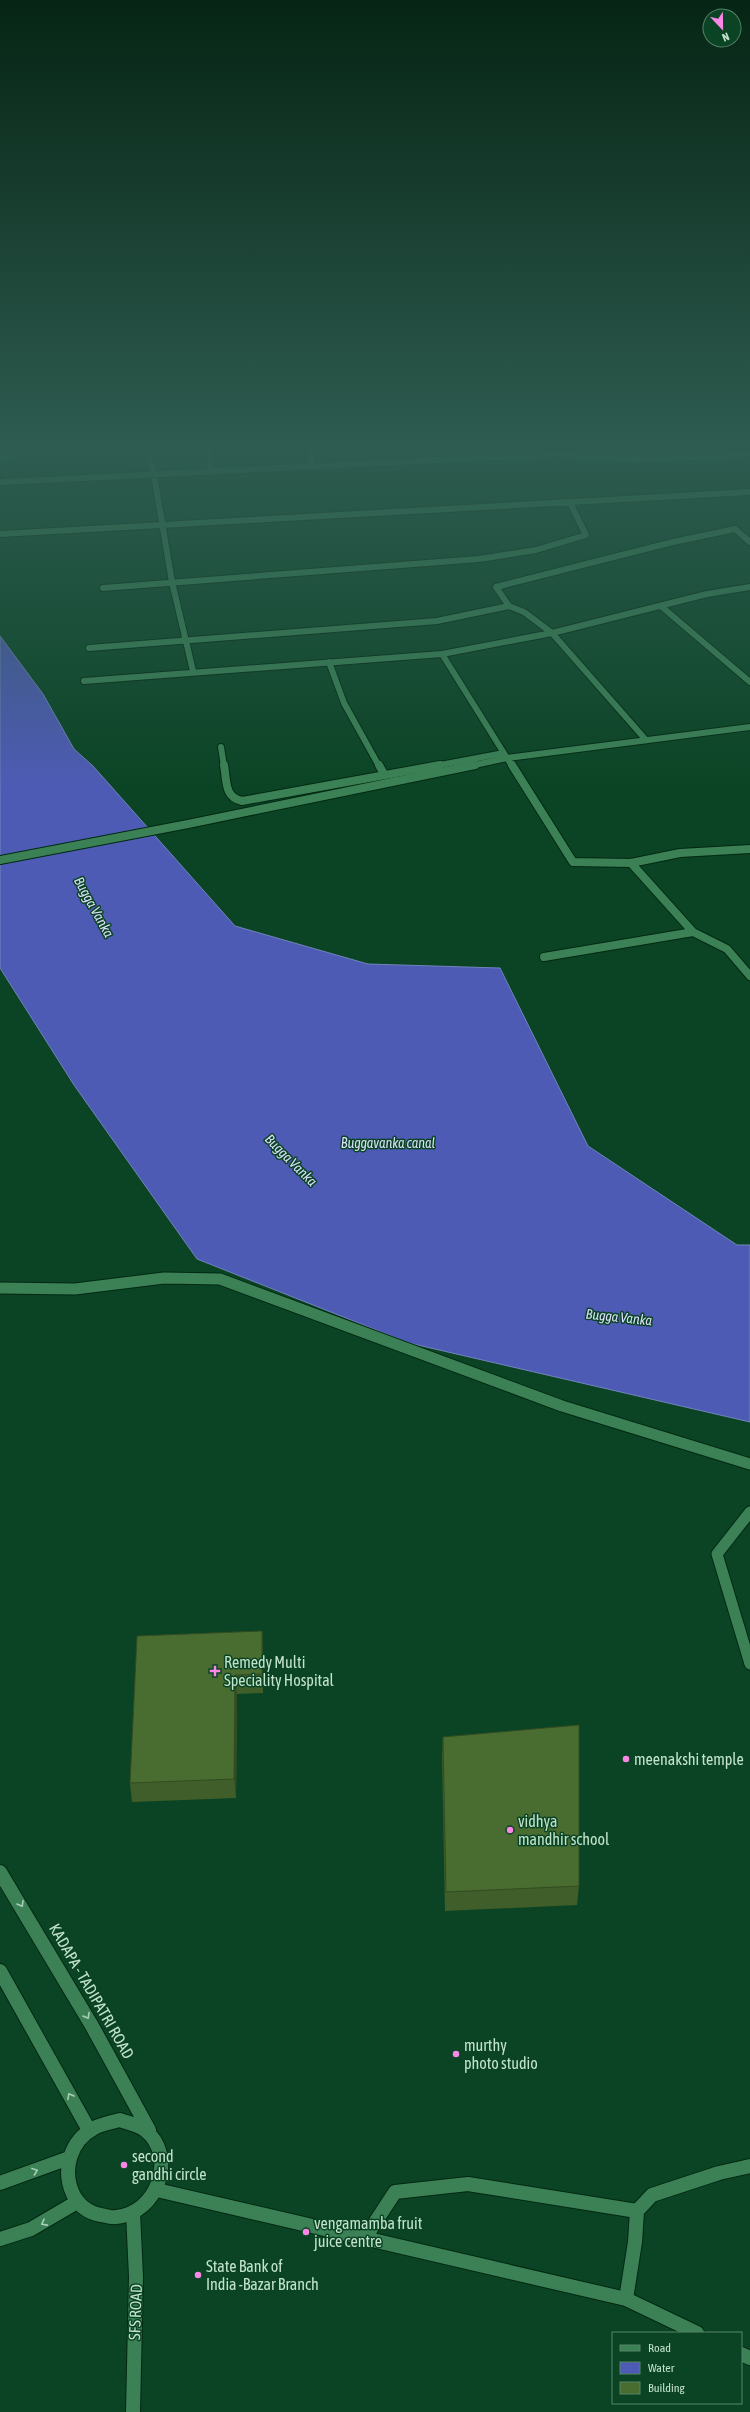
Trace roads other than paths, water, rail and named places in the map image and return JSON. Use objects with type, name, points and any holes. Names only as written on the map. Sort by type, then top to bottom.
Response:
[{"type":"street","points":[[168,562],[193,671]]},
{"type":"street","points":[[103,588],[445,562]]},
{"type":"street","points":[[509,606],[496,587],[596,562]]},
{"type":"street","points":[[84,681],[193,671],[442,654],[552,633],[662,607],[707,594],[750,587]]},
{"type":"street","points":[[89,648],[437,621],[509,606],[524,612],[552,633],[612,699],[646,740]]},
{"type":"street","points":[[662,607],[750,682]]},
{"type":"street","points":[[442,654],[573,862],[631,863],[680,853],[750,849]]},
{"type":"street","points":[[330,662],[344,703],[384,774]]},
{"type":"street","points":[[221,747],[229,794],[233,799],[242,801],[384,774],[505,756],[750,727]]},
{"type":"street","points":[[0,860],[204,821],[505,756]]},
{"type":"street","points":[[631,863],[693,932],[727,949],[750,976]]},
{"type":"street","points":[[544,957],[693,932]]},
{"type":"street","points":[[0,1288],[74,1289],[164,1278],[220,1279],[562,1406],[750,1464]]},
{"type":"street","points":[[750,1512],[717,1554],[750,1664]]},
{"type":"street","name":"KADAPA - TADIPATRI ROAD","points":[[0,1872],[92,2026],[149,2131]]},
{"type":"street","points":[[0,1971],[89,2130]]},
{"type":"street","points":[[120,2120],[136,2123],[149,2131],[159,2144],[164,2158],[163,2175],[157,2190],[147,2202],[133,2212],[118,2217],[102,2217],[88,2211],[77,2202],[69,2188],[67,2174],[69,2158],[78,2140],[89,2130],[103,2124],[120,2120]]},
{"type":"street","points":[[0,2183],[69,2158]]},
{"type":"street","points":[[626,2300],[635,2242],[637,2211],[652,2195],[719,2173],[750,2166]]},
{"type":"street","points":[[365,2238],[395,2192],[468,2184],[637,2211]]},
{"type":"street","points":[[157,2190],[626,2300],[695,2332]]},
{"type":"street","points":[[0,2239],[16,2236],[46,2222],[77,2202]]},
{"type":"street","name":"SFS ROAD","points":[[133,2212],[136,2277],[133,2412]]},
{"type":"water","name":"Buggavanka canal","points":[[0,636],[43,694],[74,749],[93,766],[235,926],[368,964],[500,968],[588,1146],[737,1245],[750,1245],[750,1422],[409,1343],[197,1259],[74,1085],[0,968]]},
{"type":"place","name":"Remedy Multi Speciality Hospital","points":[[215,1671]]},
{"type":"place","name":"meenakshi temple","points":[[626,1759]]},
{"type":"place","name":"vidhya mandhir school","points":[[510,1830]]},
{"type":"place","name":"murthy photo studio","points":[[456,2054]]},
{"type":"place","name":"second gandhi circle","points":[[124,2165]]},
{"type":"place","name":"vengamamba fruit juice centre","points":[[306,2232]]},
{"type":"place","name":"State Bank of India -Bazar Branch","points":[[198,2275]]},
{"type":"water label","name":"Bugga Vanka","points":[[94,907]]},
{"type":"water label","name":"Bugga Vanka","points":[[291,1160]]},
{"type":"water label","name":"Bugga Vanka","points":[[619,1317]]}]
